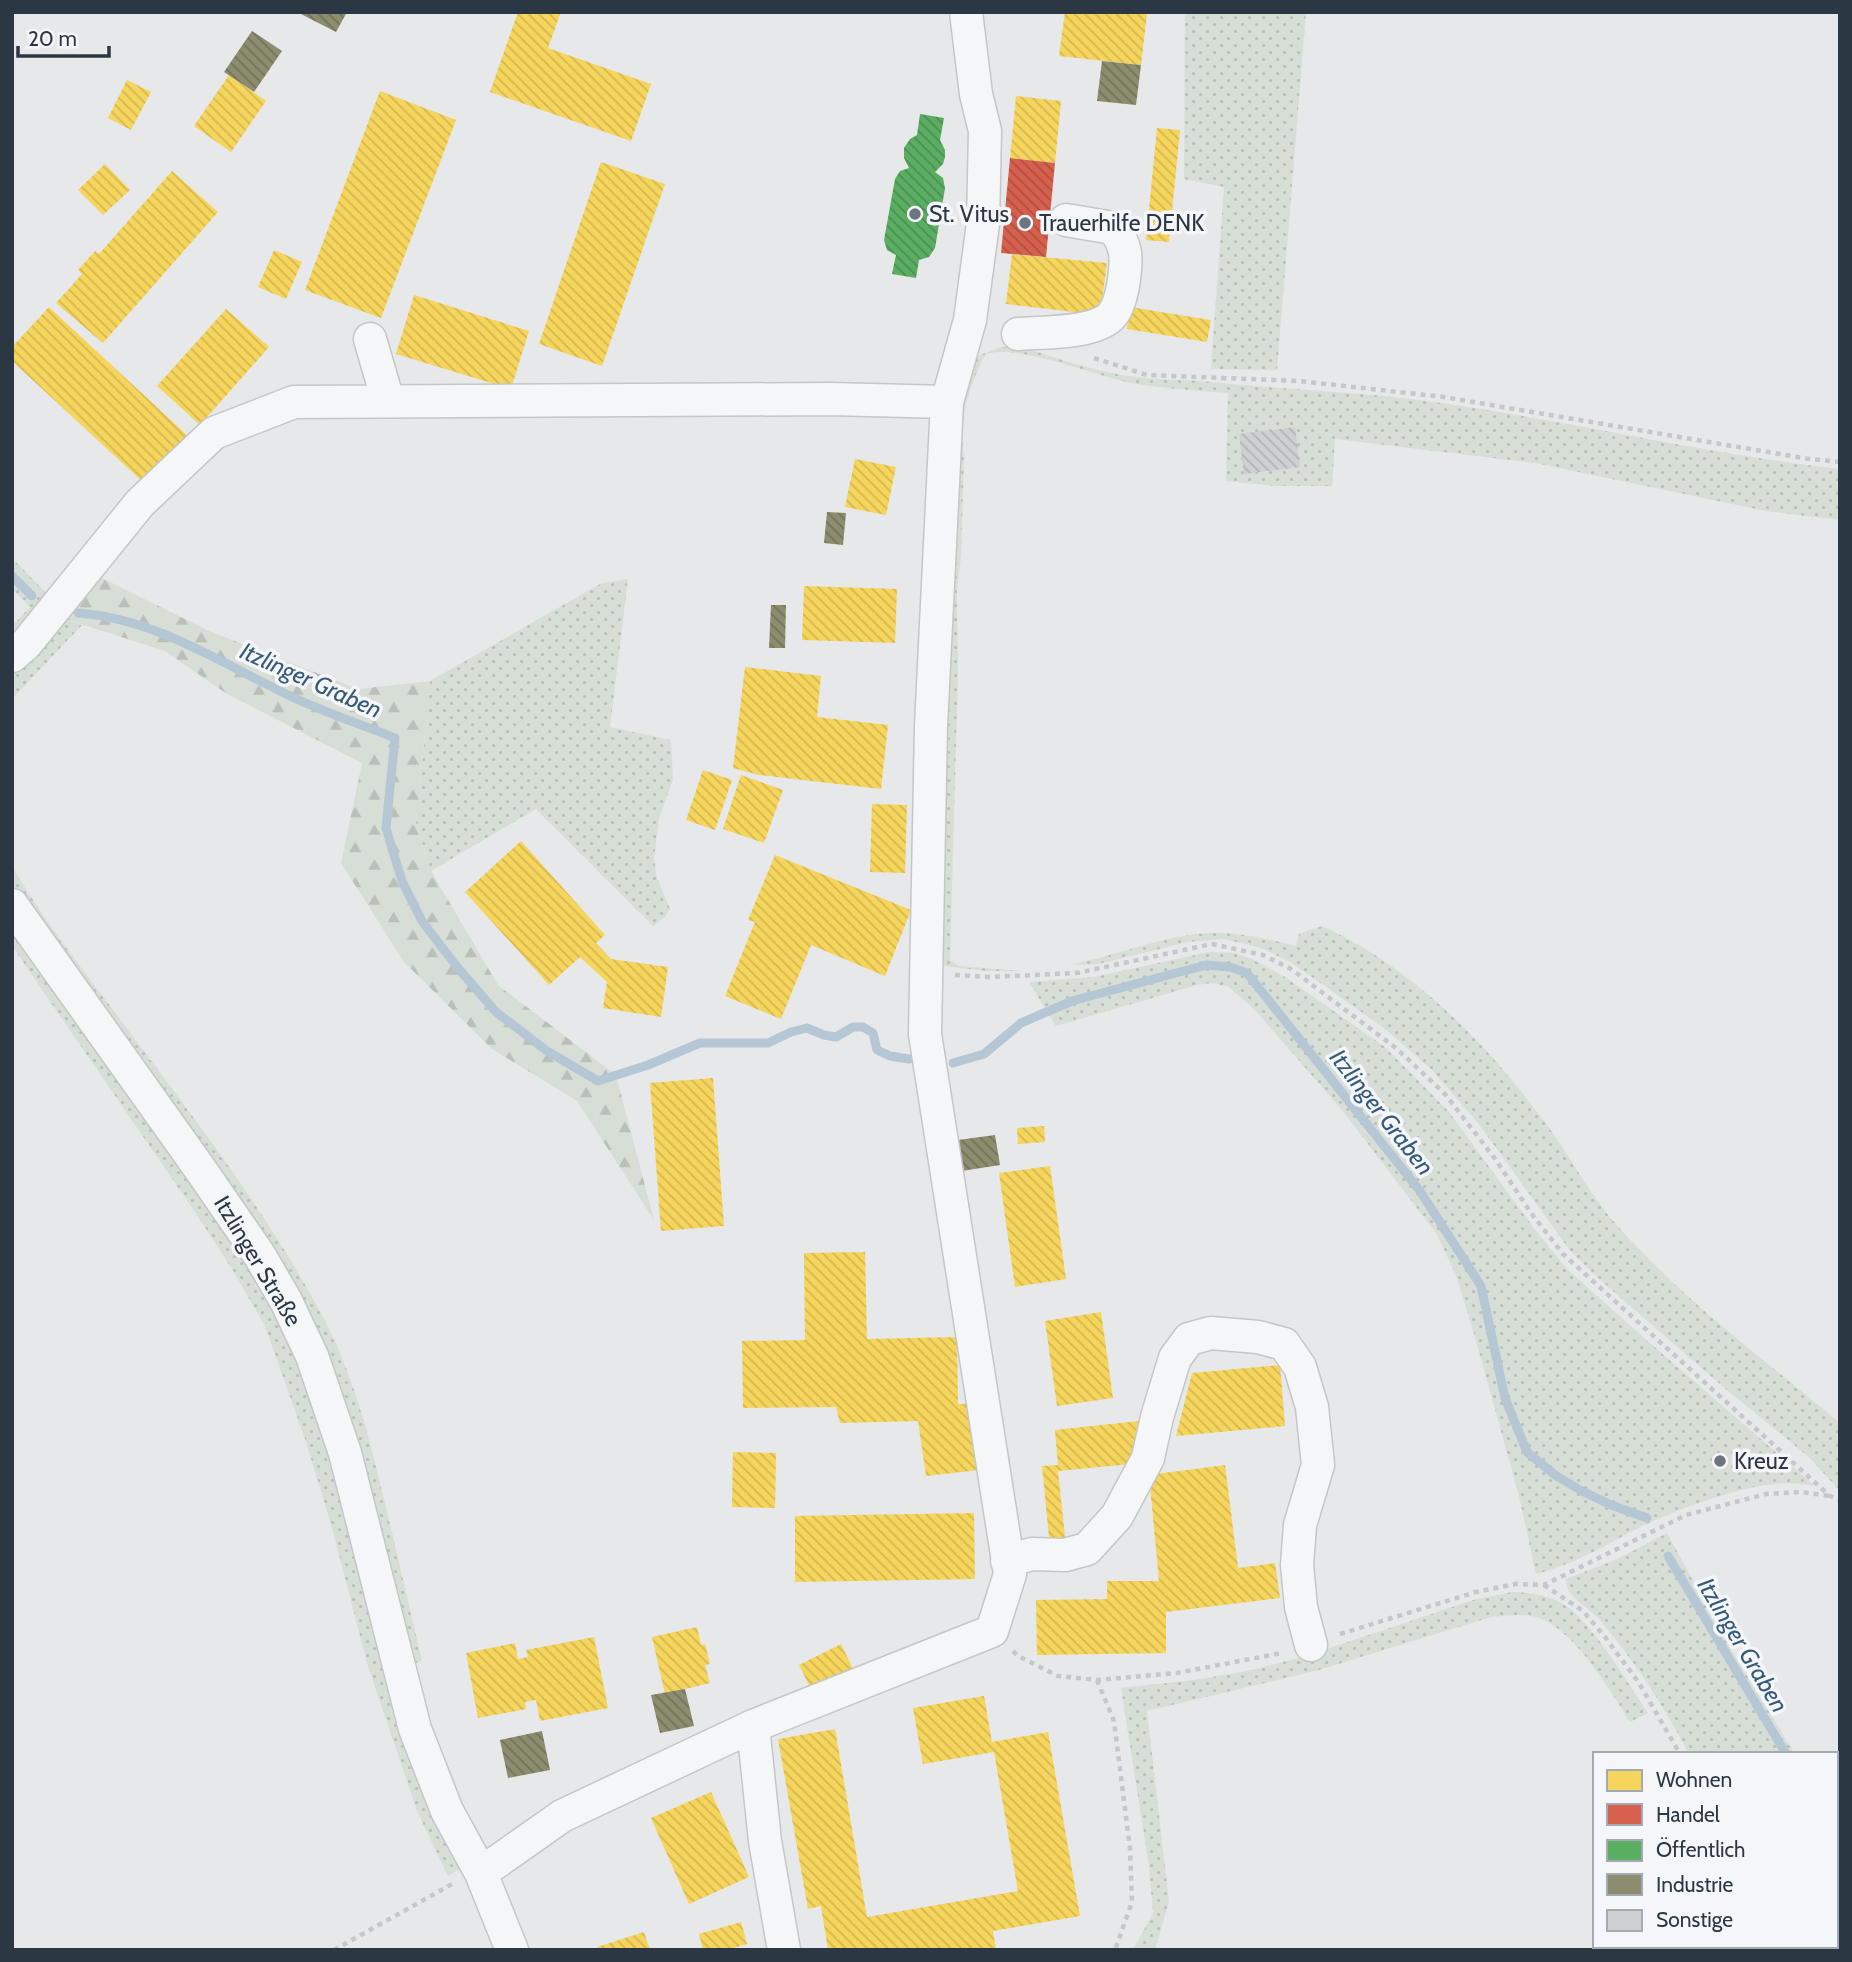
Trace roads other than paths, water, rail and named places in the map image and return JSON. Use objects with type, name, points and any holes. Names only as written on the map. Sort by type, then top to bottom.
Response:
[{"type":"street","points":[[481,1873],[562,1816],[753,1726],[992,1631],[1010,1574],[925,1034],[931,726],[947,401],[970,320],[983,224],[985,131],[976,94],[967,12]]},
{"type":"street","points":[[1018,334],[1070,330],[1101,323],[1114,314],[1127,256],[1123,240],[1113,228],[1066,220]]},
{"type":"street","points":[[970,320],[1049,343]]},
{"type":"street","points":[[370,338],[388,401]]},
{"type":"street","points":[[12,656],[26,644],[140,503],[214,433],[294,402],[831,399],[947,401]]},
{"type":"street","name":"Itzlinger Straße","points":[[12,905],[221,1199],[260,1256],[286,1301],[312,1356],[345,1453],[415,1728],[447,1811],[481,1873],[512,1950]]},
{"type":"street","points":[[1007,1561],[1032,1554],[1065,1555],[1087,1549],[1117,1516],[1148,1458],[1175,1358],[1189,1339],[1212,1333],[1258,1337],[1284,1344],[1300,1367],[1312,1407],[1318,1465],[1300,1525],[1297,1565],[1301,1607],[1311,1645]]},
{"type":"street","points":[[753,1726],[765,1841],[784,1950]]},
{"type":"waterway","name":"Itzlinger Graben","points":[[12,576],[32,596]]},
{"type":"waterway","name":"Itzlinger Graben","points":[[78,613],[133,623],[159,632],[299,700],[395,738],[386,828],[402,881],[422,921],[496,1012],[547,1051],[598,1081],[648,1065],[700,1043],[768,1043],[807,1028],[836,1037],[853,1027],[863,1027],[873,1033],[877,1050],[890,1056],[909,1059]]},
{"type":"waterway","name":"Itzlinger Graben","points":[[953,1063],[984,1054],[1021,1023],[1072,1001],[1206,965],[1230,967],[1247,973],[1420,1191],[1481,1286],[1505,1398],[1527,1452],[1555,1475],[1580,1490],[1647,1518]]},
{"type":"waterway","name":"Itzlinger Graben","points":[[1668,1556],[1785,1752]]},
{"type":"place","name":"St. Vitus","points":[[915,214]]},
{"type":"place","name":"Trauerhilfe DENK","points":[[1025,223]]},
{"type":"place","name":"Kreuz","points":[[1720,1461]]}]
